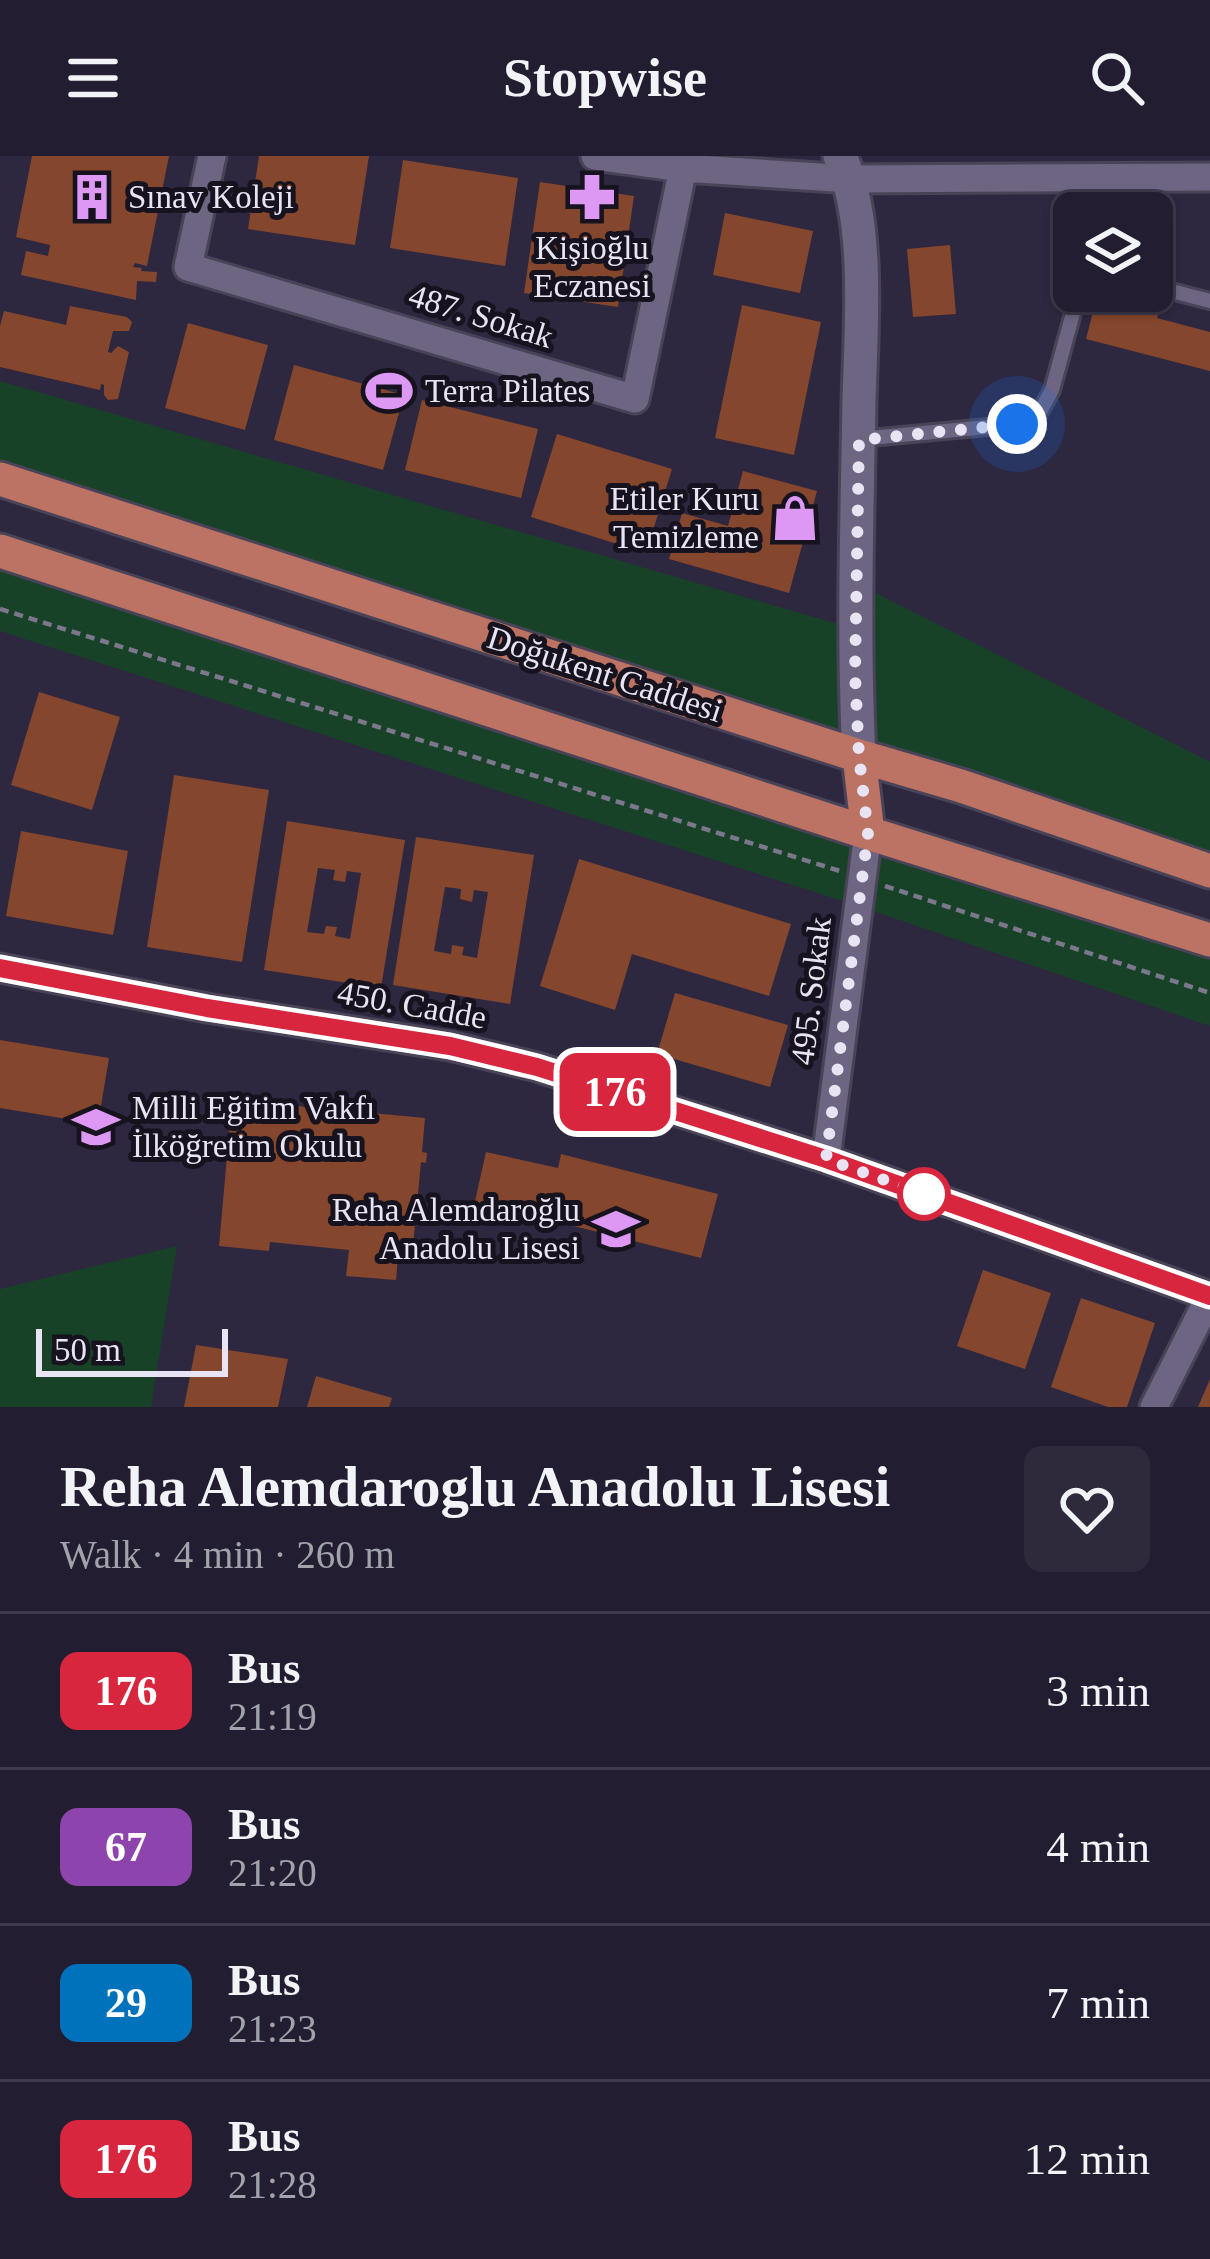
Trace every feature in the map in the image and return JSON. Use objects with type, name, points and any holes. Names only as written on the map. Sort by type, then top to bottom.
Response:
[{"type":"main road","points":[[845,168],[862,272],[855,674],[868,833]]},
{"type":"main road","name":"Doğukent Caddesi","points":[[0,479],[961,786],[1210,872]]},
{"type":"main road","name":"Doğukent Caddesi","points":[[0,550],[1210,940]]},
{"type":"street","name":"487. Sokak","points":[[212,156],[188,267],[635,400],[682,168]]},
{"type":"street","points":[[595,156],[682,168],[1210,177]]},
{"type":"street","name":"495. Sokak","points":[[826,1159],[868,833]]},
{"type":"street","name":"450. Cadde","points":[[0,968],[207,1008],[450,1046],[537,1067],[826,1159],[1210,1296]]},
{"type":"street","points":[[1154,1407],[1210,1296]]},
{"type":"lane","points":[[1173,291],[1210,301]]},
{"type":"lane","points":[[859,440],[1009,425],[1038,415],[1052,390],[1073,312]]},
{"type":"path","points":[[0,609],[862,878],[1210,993]]},
{"type":"green space","points":[[0,381],[855,629],[856,583],[1210,762],[1210,871],[0,479]]},
{"type":"green space","points":[[0,551],[1210,940],[1210,1026],[858,906],[0,631]]},
{"type":"green space","points":[[177,1246],[151,1407],[0,1407],[0,1289]]},
{"type":"building","name":"Sınav Koleji","points":[[32,156],[169,156],[147,266],[135,263],[133,267],[157,272],[156,282],[137,281],[136,300],[21,275],[26,251],[48,256],[50,245],[16,237]]},
{"type":"building","points":[[259,156],[369,156],[355,245],[248,229]]},
{"type":"building","points":[[403,160],[518,178],[505,266],[390,248]]},
{"type":"building","points":[[540,182],[634,196],[618,307],[524,293]]},
{"type":"building","points":[[725,213],[813,231],[800,293],[713,275]]},
{"type":"building","points":[[950,245],[956,314],[913,317],[907,249]]},
{"type":"building","points":[[742,305],[821,322],[794,455],[715,438]]},
{"type":"building","points":[[70,306],[132,322],[129,331],[113,331],[108,352],[118,346],[129,352],[118,399],[108,400],[101,384],[100,390],[0,367],[4,311],[66,325]]},
{"type":"building","points":[[1093,312],[1159,312],[1157,318],[1210,332],[1210,371],[1086,339]]},
{"type":"building","points":[[188,323],[268,345],[245,430],[165,408]]},
{"type":"building","points":[[294,365],[404,395],[383,470],[274,440]]},
{"type":"building","points":[[422,400],[538,429],[521,498],[405,470]]},
{"type":"building","points":[[557,434],[672,469],[646,553],[531,517]]},
{"type":"building","points":[[743,471],[817,491],[789,593],[669,559],[682,513],[728,526]]},
{"type":"building","points":[[39,692],[120,717],[92,810],[11,785]]},
{"type":"building","points":[[174,775],[269,790],[242,962],[147,947]]},
{"type":"building","points":[[287,821],[405,840],[381,988],[264,970]],"holes":[[[318,868],[335,870],[333,880],[345,882],[347,871],[361,873],[350,939],[335,936],[337,927],[326,926],[324,934],[307,932]]]},
{"type":"building","points":[[21,831],[128,851],[113,935],[6,916]]},
{"type":"building","points":[[416,837],[534,855],[510,1004],[393,985]],"holes":[[[445,887],[461,889],[460,899],[472,902],[474,890],[488,892],[477,958],[462,955],[464,947],[452,945],[451,954],[434,951]]]},
{"type":"building","points":[[579,859],[791,924],[769,996],[632,954],[615,1010],[540,986]]},
{"type":"building","points":[[675,993],[788,1025],[770,1087],[657,1054]]},
{"type":"building","points":[[0,1040],[109,1058],[98,1124],[0,1108]]},
{"type":"building","points":[[232,1100],[425,1118],[422,1152],[427,1153],[426,1163],[421,1162],[413,1246],[399,1245],[396,1280],[346,1276],[349,1250],[270,1242],[269,1251],[219,1246]]},
{"type":"building","points":[[486,1152],[558,1168],[561,1154],[718,1194],[701,1258],[554,1221],[553,1228],[473,1210]]},
{"type":"building","points":[[983,1270],[1051,1293],[1025,1369],[957,1346]]},
{"type":"building","points":[[1081,1298],[1155,1323],[1127,1407],[1108,1407],[1051,1387]]},
{"type":"building","points":[[196,1345],[288,1359],[278,1407],[184,1407]]},
{"type":"building","points":[[316,1376],[392,1398],[389,1407],[307,1407]]},
{"type":"building","points":[[1210,1379],[1210,1407],[1198,1407]]},
{"type":"bus line","name":"176","points":[[0,968],[207,1008],[450,1046],[537,1067],[826,1159],[1210,1296]]},
{"type":"place","name":"Sınav Koleji","points":[[92,197]]},
{"type":"place","name":"Kişioğlu Eczanesi","points":[[592,197]]},
{"type":"place","name":"Terra Pilates","points":[[389,391]]},
{"type":"place","name":"Etiler Kuru Temizleme","points":[[795,518]]},
{"type":"place","name":"Milli Eğitim Vakfı İlköğretim Okulu","points":[[96,1127]]},
{"type":"place","name":"Reha Alemdaroğlu Anadolu Lisesi","points":[[616,1229]]},
{"type":"route","points":[[924,1194],[826,1159],[868,833],[855,674],[859,440],[1017,424]]}]
